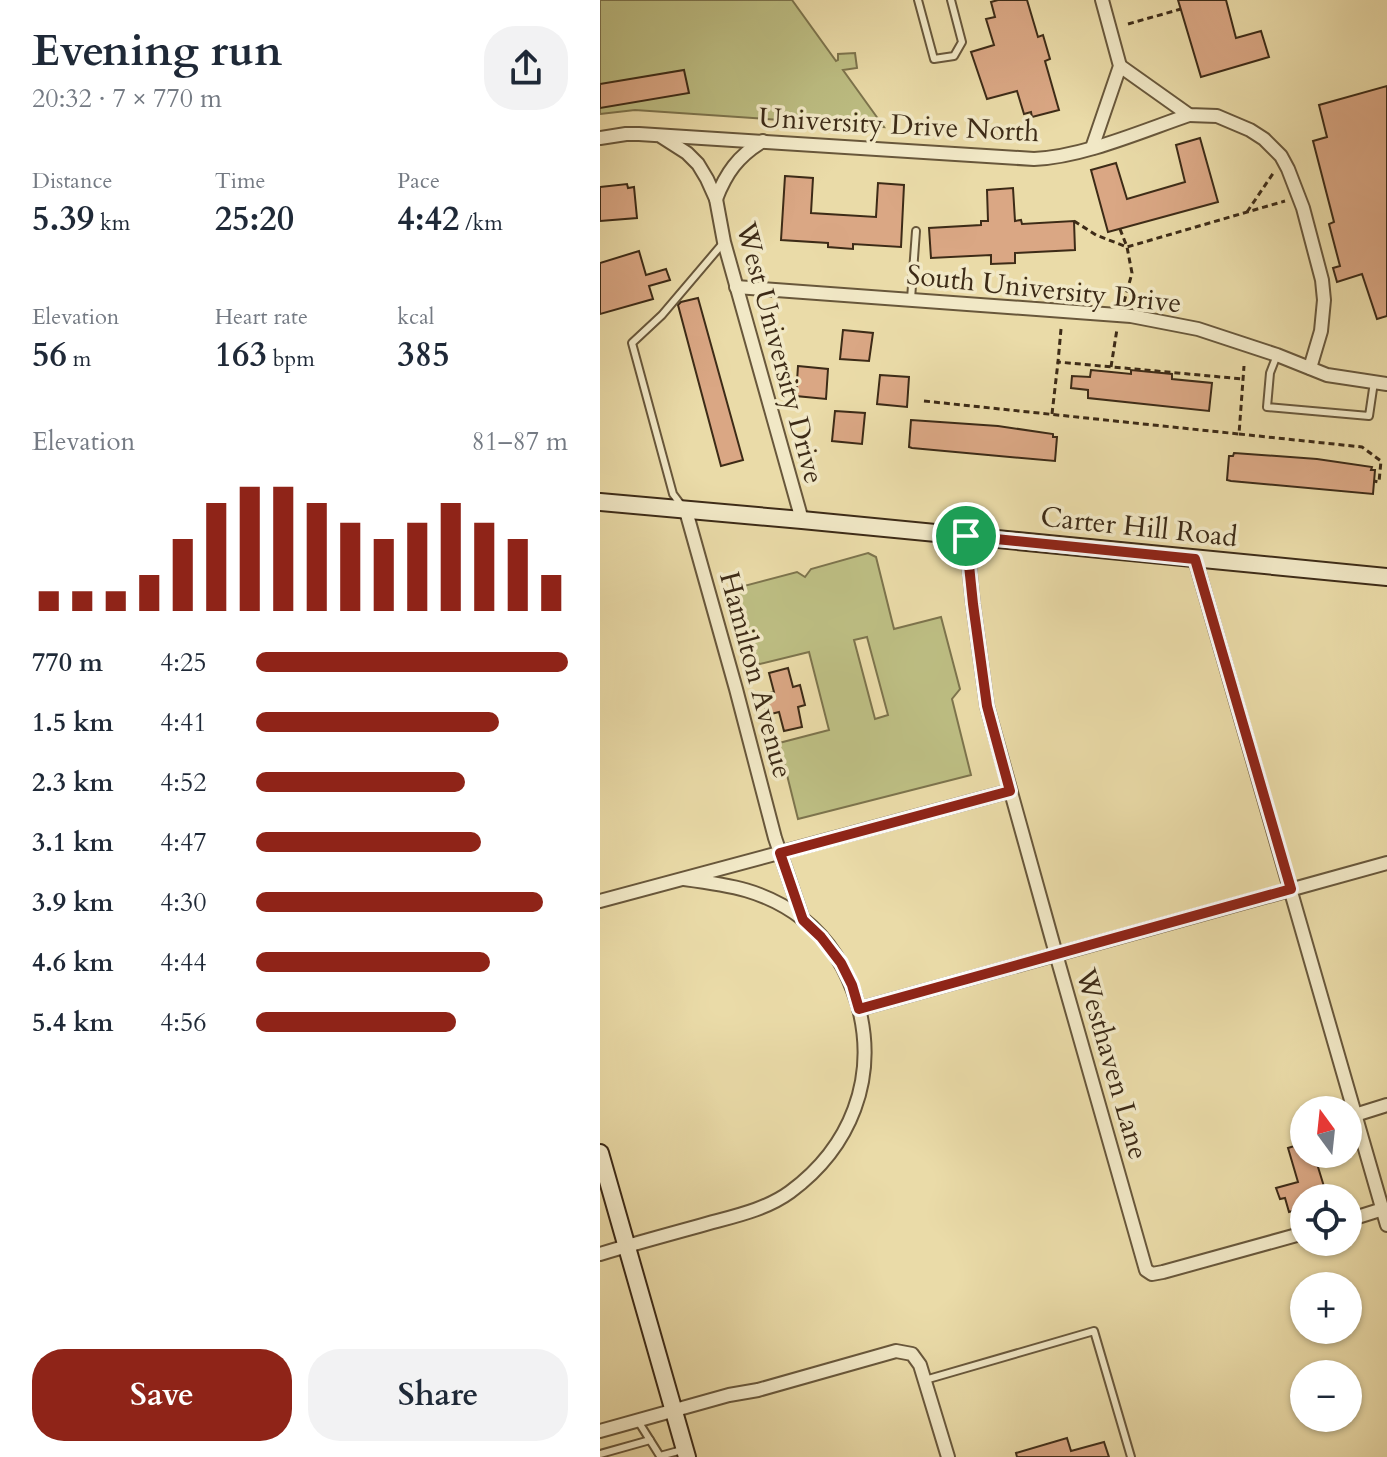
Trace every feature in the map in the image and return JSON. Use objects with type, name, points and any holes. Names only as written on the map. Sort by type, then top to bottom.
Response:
[{"type":"main road","name":"Carter Hill Road","points":[[600,502],[1387,577]]},
{"type":"main road","points":[[600,1153],[686,1453]]},
{"type":"street","points":[[1092,148],[1120,66],[1102,0]]},
{"type":"street","points":[[1120,66],[1189,115],[1217,116],[1250,130],[1275,148],[1288,169],[1303,208],[1322,280],[1321,331],[1310,368]]},
{"type":"street","name":"University Drive North","points":[[600,138],[626,134],[1034,159],[1053,158],[1092,148],[1189,115]]},
{"type":"street","name":"West University Drive","points":[[659,136],[687,153],[698,164],[716,199],[736,287],[802,520]]},
{"type":"street","name":"West University Drive","points":[[716,199],[737,160],[763,141]]},
{"type":"street","name":"South University Drive","points":[[736,287],[1121,315],[1198,329],[1327,375],[1380,383]]},
{"type":"street","name":"Hamilton Avenue","points":[[686,511],[774,835],[803,920]]},
{"type":"street","name":"Westhaven Lane","points":[[966,536],[987,706],[1142,1262],[1152,1274],[1290,1237]]},
{"type":"street","points":[[1195,559],[1350,1096]]},
{"type":"street","points":[[600,901],[1010,791]]},
{"type":"street","points":[[859,1009],[1387,863]]},
{"type":"street","points":[[600,1254],[763,1207],[790,1191],[819,1167],[844,1132],[861,1089],[865,1052],[859,1009],[841,963],[821,937],[803,920],[761,894],[734,886],[684,879]]},
{"type":"street","points":[[1362,1113],[1387,1105]]},
{"type":"street","points":[[1362,1138],[1387,1225]]},
{"type":"street","points":[[1362,1216],[1383,1209]]},
{"type":"street","points":[[600,1431],[896,1351],[912,1354],[920,1365],[948,1457]]},
{"type":"lane","points":[[918,0],[934,59],[954,56],[962,42],[951,0]]},
{"type":"lane","points":[[911,299],[916,231]]},
{"type":"lane","points":[[686,511],[673,494],[632,343],[662,315],[724,242]]},
{"type":"lane","points":[[1277,355],[1270,373],[1267,407],[1369,416],[1380,383]]},
{"type":"lane","points":[[924,1380],[1094,1331],[1131,1457]]},
{"type":"lane","points":[[638,1421],[659,1457],[686,1453]]},
{"type":"lane","points":[[600,1454],[650,1440]]},
{"type":"path","points":[[1128,24],[1181,9]]},
{"type":"path","points":[[1247,212],[1275,170]]},
{"type":"path","points":[[1074,221],[1096,235],[1127,247],[1287,200]]},
{"type":"path","points":[[1111,367],[1132,273],[1120,229]]},
{"type":"path","points":[[1052,415],[1061,329]]},
{"type":"path","points":[[1058,362],[1243,379]]},
{"type":"path","points":[[1239,434],[1244,366]]},
{"type":"path","points":[[924,401],[1362,447],[1381,461],[1379,482],[1374,481]]},
{"type":"green space","points":[[600,0],[792,0],[836,61],[838,54],[855,53],[857,68],[843,70],[884,127],[635,110],[600,114]]},
{"type":"green space","points":[[868,553],[876,557],[894,629],[941,617],[960,689],[952,699],[971,775],[798,819],[779,743],[829,730],[809,652],[760,664],[753,660],[735,595],[740,587],[797,572],[805,577],[811,569]],"holes":[[[867,637],[888,715],[875,719],[854,640]]]},
{"type":"building","points":[[1027,0],[1038,37],[1043,35],[1050,59],[1045,61],[1059,110],[1032,117],[1031,112],[1024,114],[1017,91],[987,99],[971,52],[994,45],[986,19],[995,17],[991,2]]},
{"type":"building","points":[[1178,0],[1226,0],[1236,38],[1261,31],[1269,57],[1201,77]]},
{"type":"building","points":[[684,70],[689,93],[600,108],[600,84]]},
{"type":"building","points":[[1387,86],[1387,316],[1377,319],[1362,274],[1337,282],[1333,268],[1340,266],[1329,224],[1334,222],[1313,141],[1327,137],[1319,105]]},
{"type":"building","points":[[1200,138],[1218,202],[1108,232],[1091,170],[1116,163],[1127,199],[1185,182],[1176,145]]},
{"type":"building","points":[[785,176],[813,178],[811,213],[876,217],[878,183],[904,185],[901,247],[853,244],[853,249],[828,247],[828,243],[781,240]]},
{"type":"building","points":[[627,184],[628,188],[634,187],[637,218],[600,221],[600,187]]},
{"type":"building","points":[[1013,188],[1015,221],[1021,220],[1022,224],[1074,221],[1075,250],[1015,253],[1015,263],[991,264],[991,255],[931,258],[929,228],[981,225],[981,221],[988,221],[987,190]]},
{"type":"building","points":[[639,251],[646,275],[666,269],[670,280],[649,286],[653,299],[600,314],[600,263]]},
{"type":"building","points":[[698,298],[743,460],[721,466],[678,305]]},
{"type":"building","points":[[843,330],[873,333],[869,361],[840,359]]},
{"type":"building","points":[[798,366],[828,369],[826,399],[796,396]]},
{"type":"building","points":[[1091,370],[1172,374],[1172,379],[1212,383],[1209,411],[1088,398],[1088,390],[1071,388],[1072,376],[1090,377]]},
{"type":"building","points":[[880,375],[909,377],[907,407],[877,404]]},
{"type":"building","points":[[835,411],[865,413],[862,444],[832,441]]},
{"type":"building","points":[[911,420],[998,426],[1053,434],[1057,437],[1055,461],[912,448],[909,447]]},
{"type":"building","points":[[1234,453],[1317,459],[1372,467],[1371,470],[1375,470],[1373,494],[1227,480],[1229,456]]},
{"type":"building","points":[[788,668],[793,687],[800,685],[805,705],[798,707],[802,727],[784,731],[779,712],[767,715],[762,695],[774,692],[769,673]]},
{"type":"building","points":[[1294,1168],[1318,1168],[1323,1184],[1291,1184],[1298,1182]]},
{"type":"building","points":[[1290,1184],[1290,1212],[1285,1198],[1280,1199],[1276,1188]]},
{"type":"building","points":[[1067,1438],[1071,1451],[1104,1442],[1109,1457],[1017,1457],[1016,1453]]},
{"type":"route","points":[[966,536],[1195,559],[1291,889],[859,1009],[841,963],[803,920],[780,853],[1010,791],[987,706],[966,536]]}]
